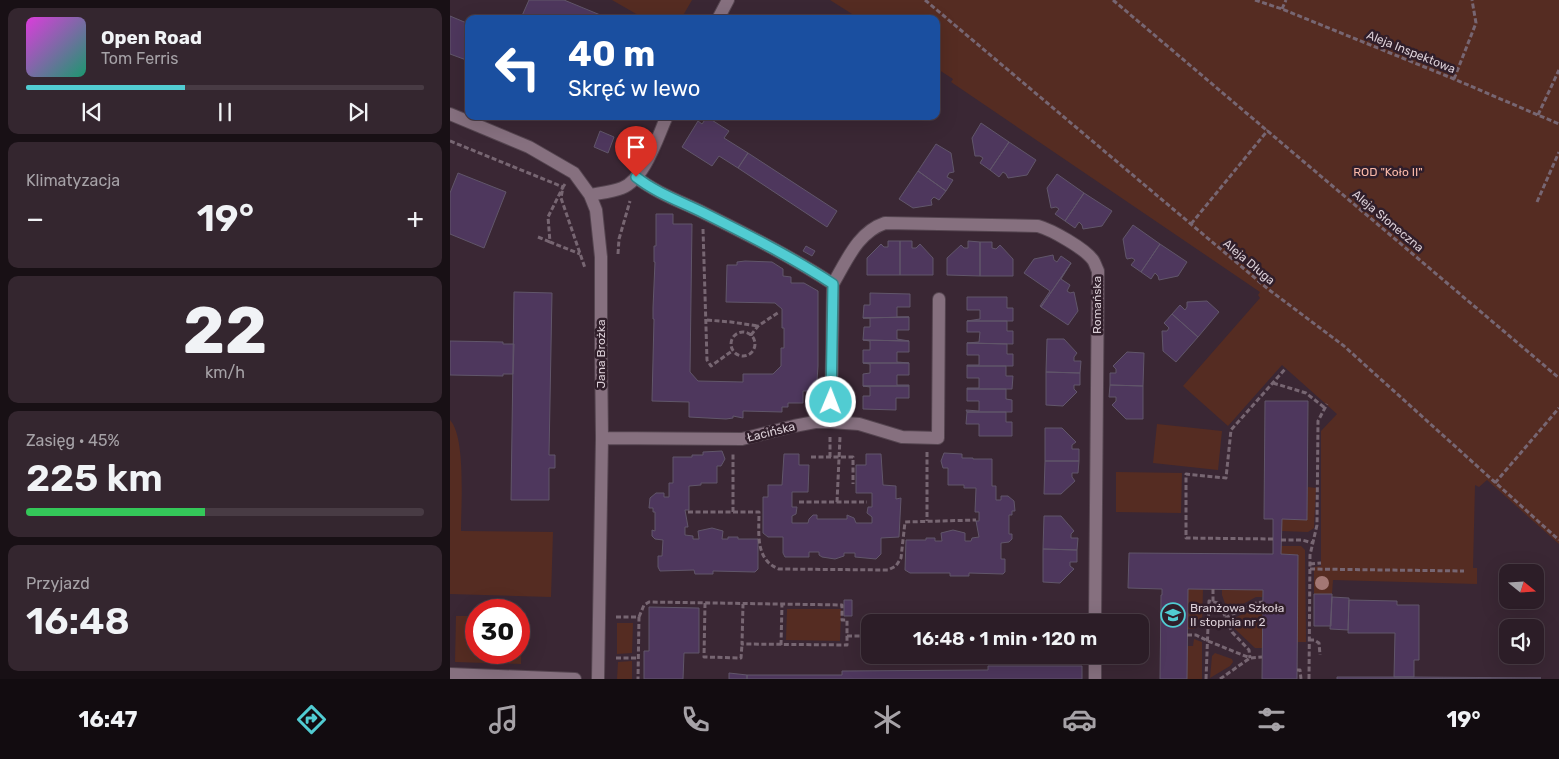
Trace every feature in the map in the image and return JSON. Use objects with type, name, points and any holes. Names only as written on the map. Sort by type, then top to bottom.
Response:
[{"type":"street","points":[[720,15],[728,0]]},
{"type":"street","name":"Jana Brożka","points":[[450,114],[530,147],[574,173],[590,194],[596,210],[600,257],[602,438],[598,679]]},
{"type":"street","points":[[590,194],[622,188],[636,177],[644,167],[665,120]]},
{"type":"street","points":[[636,177],[650,187],[810,268],[833,284],[831,422]]},
{"type":"street","name":"Romańska","points":[[833,284],[861,237],[875,226],[886,224],[1038,226],[1049,229],[1086,253],[1094,261],[1098,271],[1095,614]]},
{"type":"street","points":[[932,437],[939,299]]},
{"type":"street","name":"Łacińska","points":[[602,438],[733,440],[752,438],[815,422],[860,424],[902,437],[932,437]]},
{"type":"street","points":[[1095,664],[1095,679]]},
{"type":"street","points":[[450,674],[575,679]]},
{"type":"path","name":"Aleja Długa","points":[[925,0],[1268,289],[1344,346],[1559,540]]},
{"type":"path","name":"Aleja Słoneczna","points":[[1113,0],[1559,378]]},
{"type":"path","name":"Aleja Inspektowa","points":[[1255,0],[1282,9],[1454,79],[1559,124]]},
{"type":"path","points":[[1282,9],[1286,0]]},
{"type":"path","points":[[1454,79],[1476,23],[1472,0]]},
{"type":"path","points":[[1538,115],[1559,70]]},
{"type":"path","points":[[1192,224],[1268,130]]},
{"type":"path","points":[[450,141],[563,188]]},
{"type":"path","points":[[1537,202],[1559,152]]},
{"type":"path","points":[[550,242],[548,217],[563,188],[574,173]]},
{"type":"path","points":[[563,188],[561,198],[585,271]]},
{"type":"path","points":[[618,254],[619,239],[631,197]]},
{"type":"path","points":[[704,213],[702,234],[707,320],[707,360],[711,366],[732,351]]},
{"type":"path","points":[[538,237],[580,254]]},
{"type":"path","points":[[751,335],[758,326],[779,312]]},
{"type":"path","points":[[707,320],[758,326]]},
{"type":"path","points":[[747,333],[755,340],[753,352],[742,357],[732,351],[731,342],[736,334],[747,333]]},
{"type":"path","points":[[1273,540],[1186,538],[1186,474],[1226,478],[1231,430],[1286,368]]},
{"type":"path","points":[[1273,383],[1306,393],[1326,406],[1318,421],[1317,525],[1310,555],[1309,679]]},
{"type":"path","points":[[1495,483],[1559,408]]},
{"type":"path","points":[[830,436],[830,457]]},
{"type":"path","points":[[837,502],[840,436]]},
{"type":"path","points":[[927,521],[932,437]]},
{"type":"path","points":[[732,512],[733,440]]},
{"type":"path","points":[[812,457],[853,457],[853,484]]},
{"type":"path","points":[[799,502],[867,502]]},
{"type":"path","points":[[688,512],[759,512],[759,541],[763,557],[770,566],[779,569],[888,570],[896,566],[901,558],[905,522],[976,520]]},
{"type":"path","points":[[1281,540],[1302,540],[1313,543]]},
{"type":"path","points":[[1310,564],[1321,563]]},
{"type":"path","points":[[1310,569],[1464,571]]},
{"type":"path","points":[[1213,589],[1213,602]]},
{"type":"path","points":[[1206,679],[1209,601],[1219,603],[1232,632],[1248,650],[1250,658]]},
{"type":"path","points":[[638,679],[639,617],[644,605],[649,602],[842,605],[842,620],[847,620],[847,645],[742,644]]},
{"type":"path","points":[[1225,618],[1262,602]]},
{"type":"path","points":[[705,603],[704,658],[742,658],[744,604]]},
{"type":"path","points":[[781,645],[782,604]]},
{"type":"path","points":[[616,616],[639,617]]},
{"type":"path","points":[[1187,635],[1196,635],[1250,658],[1262,657]]},
{"type":"path","points":[[846,636],[861,636]]},
{"type":"path","points":[[1309,640],[1319,643],[1320,655]]},
{"type":"path","points":[[616,658],[638,658]]},
{"type":"path","points":[[1220,679],[1250,658]]},
{"type":"path","points":[[1297,670],[1300,670],[1301,679]]},
{"type":"green space","points":[[612,0],[692,0],[683,15],[638,15]]},
{"type":"green space","name":"ROD \"Koło II\"","points":[[830,0],[1559,0],[1559,544],[1487,480],[1479,487],[1475,485],[1473,568],[1477,568],[1477,584],[1333,580],[1332,594],[1314,594],[1314,567],[1321,566],[1321,431],[1337,414],[1282,365],[1228,426],[1183,386],[1260,298],[1258,295],[1260,292],[951,82],[953,79],[940,71],[940,15],[854,15]]},
{"type":"green space","points":[[450,420],[455,429],[461,456],[461,531],[553,532],[551,597],[450,594]]},
{"type":"green space","points":[[1157,424],[1222,431],[1218,470],[1153,463]]},
{"type":"green space","points":[[1116,472],[1182,473],[1181,513],[1116,512]]},
{"type":"green space","points":[[1308,487],[1316,488],[1314,528],[1308,532],[1281,531],[1282,519],[1307,519]]},
{"type":"green space","points":[[1281,546],[1301,546],[1305,550],[1306,642],[1297,642],[1298,555],[1281,554]]},
{"type":"green space","points":[[1188,589],[1203,589],[1202,625],[1194,629],[1187,629]]},
{"type":"green space","points":[[1222,589],[1263,590],[1262,597],[1256,597],[1228,612],[1222,595]]},
{"type":"green space","points":[[1256,607],[1263,607],[1262,648],[1255,648],[1234,628],[1231,620]]},
{"type":"green space","points":[[787,609],[841,609],[840,641],[786,640]]},
{"type":"green space","points":[[456,616],[465,616],[465,662],[455,662]]},
{"type":"green space","points":[[617,623],[633,623],[632,653],[617,654]]},
{"type":"green space","points":[[1194,639],[1202,642],[1202,679],[1187,679],[1187,646],[1193,646]]},
{"type":"green space","points":[[1215,653],[1232,659],[1233,662],[1230,666],[1210,678],[1212,656]]},
{"type":"green space","points":[[632,661],[632,679],[617,679],[618,662]]},
{"type":"building","points":[[529,0],[564,0],[600,15],[522,15]]},
{"type":"building","points":[[450,16],[465,22],[465,60],[450,54]]},
{"type":"building","points":[[705,120],[712,120],[729,131],[724,138],[748,153],[738,168],[719,156],[712,166],[682,147],[698,121],[702,124]]},
{"type":"building","points":[[981,123],[1009,142],[990,170],[980,163],[983,158],[975,156],[972,138]]},
{"type":"building","points":[[600,131],[614,137],[608,153],[594,147]]},
{"type":"building","points":[[1009,142],[1036,160],[1027,175],[1008,178],[1003,172],[999,177],[990,170]]},
{"type":"building","points":[[936,144],[951,153],[954,172],[949,173],[947,177],[953,180],[946,191],[918,171]]},
{"type":"building","points":[[748,153],[837,211],[827,227],[738,168]]},
{"type":"building","points":[[918,171],[946,191],[939,200],[934,197],[931,200],[932,205],[913,208],[899,199]]},
{"type":"building","points":[[458,173],[506,192],[484,248],[450,234],[450,193]]},
{"type":"building","points":[[1057,174],[1084,193],[1065,221],[1055,214],[1059,209],[1056,207],[1051,208],[1047,188]]},
{"type":"building","points":[[1084,193],[1112,211],[1102,226],[1083,229],[1079,222],[1075,228],[1065,221]]},
{"type":"building","points":[[656,214],[673,214],[673,224],[692,224],[690,372],[698,381],[743,382],[743,374],[773,374],[781,366],[781,348],[784,348],[782,309],[775,303],[726,302],[727,265],[737,265],[737,262],[745,261],[772,262],[783,269],[783,276],[791,277],[791,283],[804,283],[818,291],[818,366],[817,381],[814,381],[814,390],[816,391],[803,391],[803,403],[788,403],[788,407],[782,407],[782,412],[743,411],[743,418],[733,416],[733,418],[726,419],[689,417],[689,402],[652,401]]},
{"type":"building","points":[[1133,225],[1160,244],[1141,272],[1131,265],[1135,260],[1132,258],[1127,259],[1126,257],[1123,239]]},
{"type":"building","points":[[888,241],[900,241],[900,275],[867,275],[867,258],[881,244],[884,247],[888,247]]},
{"type":"building","points":[[900,241],[912,241],[912,248],[916,248],[920,244],[933,258],[933,275],[900,275]]},
{"type":"building","points":[[968,241],[980,242],[980,276],[947,275],[947,258],[961,245],[964,248],[968,248]]},
{"type":"building","points":[[980,242],[992,242],[992,248],[996,249],[1000,245],[1013,259],[1013,276],[980,276]]},
{"type":"building","points":[[1160,244],[1187,262],[1178,276],[1159,280],[1155,273],[1151,279],[1141,272]]},
{"type":"building","points":[[806,246],[815,251],[812,256],[803,251]]},
{"type":"building","points":[[1053,255],[1054,260],[1057,262],[1061,256],[1071,263],[1041,307],[1050,291],[1024,273],[1034,259]]},
{"type":"building","points":[[1071,263],[1061,279],[1070,285],[1067,291],[1070,293],[1074,292],[1078,311],[1068,325],[1041,307]]},
{"type":"building","points":[[514,292],[552,293],[549,455],[555,455],[555,468],[549,468],[549,500],[511,500]]},
{"type":"building","points":[[870,293],[910,294],[910,307],[897,307],[897,317],[909,317],[863,318],[864,305],[870,305]]},
{"type":"building","points":[[967,297],[1007,297],[1007,308],[1013,308],[1013,321],[967,321],[980,319],[980,310],[967,310]]},
{"type":"building","points":[[1207,301],[1219,312],[1198,337],[1172,314],[1180,305],[1185,310],[1187,302]]},
{"type":"building","points":[[1172,314],[1198,337],[1176,362],[1163,351],[1162,331],[1167,331],[1169,328],[1164,323]]},
{"type":"building","points":[[909,317],[909,330],[897,330],[897,339],[909,341],[863,340],[864,327],[870,327],[870,318],[863,318]]},
{"type":"building","points":[[967,321],[1007,321],[1007,331],[1013,331],[1013,344],[967,343],[979,342],[980,332],[967,332]]},
{"type":"building","points":[[1047,339],[1064,339],[1077,353],[1074,361],[1081,361],[1080,373],[1046,372]]},
{"type":"building","points":[[863,340],[909,341],[909,352],[897,352],[897,362],[909,363],[863,363],[863,350],[870,350],[870,341]]},
{"type":"building","points":[[450,341],[514,344],[513,374],[503,374],[503,376],[450,375]]},
{"type":"building","points":[[967,343],[1007,344],[1007,354],[1013,354],[1013,366],[967,366],[979,365],[979,355],[967,355]]},
{"type":"building","points":[[1127,352],[1144,353],[1143,386],[1110,385],[1110,373],[1116,373],[1116,369],[1113,366]]},
{"type":"building","points":[[863,363],[909,363],[909,375],[897,375],[897,385],[909,386],[863,386],[863,374],[870,373],[870,364]]},
{"type":"building","points":[[967,366],[1006,366],[1006,376],[1013,376],[1012,389],[967,389],[979,388],[979,378],[967,378]]},
{"type":"building","points":[[1046,372],[1080,373],[1080,385],[1074,385],[1074,389],[1077,392],[1063,406],[1046,405]]},
{"type":"building","points":[[1110,385],[1143,386],[1143,419],[1126,419],[1112,405],[1116,401],[1116,397],[1109,397]]},
{"type":"building","points":[[863,386],[909,386],[909,398],[896,398],[896,410],[863,409],[863,396],[870,396],[870,387]]},
{"type":"building","points":[[967,389],[1006,389],[1006,399],[1012,400],[1012,412],[967,412],[966,410],[979,411],[979,401],[967,401]]},
{"type":"building","points":[[1265,401],[1308,401],[1307,520],[1282,519],[1281,554],[1298,555],[1297,679],[1262,679],[1263,590],[1188,589],[1187,679],[1160,679],[1162,589],[1128,588],[1129,553],[1273,554],[1273,519],[1264,519]]},
{"type":"building","points":[[967,412],[1006,412],[1006,422],[1012,422],[1012,436],[979,436],[979,424],[966,424]]},
{"type":"building","points":[[1045,428],[1062,428],[1076,442],[1072,445],[1072,449],[1079,449],[1079,461],[1045,461]]},
{"type":"building","points":[[722,451],[725,459],[721,466],[717,466],[717,483],[701,483],[701,485],[689,486],[689,510],[685,510],[688,527],[685,527],[685,535],[693,536],[693,539],[699,539],[698,531],[712,528],[723,531],[722,539],[738,537],[738,539],[758,539],[758,569],[755,572],[713,571],[713,574],[695,574],[694,570],[660,571],[658,556],[662,556],[663,540],[655,539],[652,536],[652,530],[655,531],[655,512],[653,512],[653,508],[649,508],[650,498],[656,493],[664,493],[664,497],[669,497],[669,483],[673,483],[673,457],[692,457],[692,455],[703,455],[703,452]]},
{"type":"building","points":[[944,453],[962,454],[962,458],[992,459],[992,486],[996,486],[996,500],[1001,500],[1001,496],[1008,496],[1014,501],[1015,511],[1012,511],[1012,515],[1009,515],[1009,534],[1012,534],[1012,539],[1009,542],[1001,543],[1001,559],[1005,559],[1005,572],[1003,574],[969,573],[969,576],[950,576],[950,573],[910,573],[905,570],[906,540],[935,538],[935,541],[942,541],[941,533],[953,530],[965,533],[965,541],[971,541],[972,538],[979,537],[976,521],[979,521],[979,512],[975,512],[976,488],[964,488],[964,485],[948,485],[948,468],[943,468],[941,461]]},
{"type":"building","points":[[784,454],[799,454],[799,465],[809,465],[808,492],[792,492],[792,507],[797,507],[796,514],[792,516],[792,523],[808,523],[813,515],[817,515],[817,519],[847,519],[847,515],[854,518],[856,523],[872,523],[872,517],[867,513],[868,507],[872,507],[872,493],[856,493],[856,465],[866,465],[866,454],[881,454],[883,485],[896,486],[896,499],[901,498],[899,537],[881,538],[881,554],[876,559],[855,557],[855,553],[844,553],[844,556],[835,559],[822,557],[819,555],[819,552],[809,552],[809,557],[785,557],[783,553],[783,537],[768,537],[763,533],[763,497],[768,497],[768,485],[782,485]]},
{"type":"building","points":[[1045,461],[1079,461],[1078,473],[1072,473],[1075,481],[1061,494],[1044,494]]},
{"type":"building","points":[[1044,516],[1061,516],[1074,531],[1071,534],[1071,538],[1078,538],[1077,550],[1043,549]]},
{"type":"building","points":[[1043,549],[1077,550],[1077,562],[1070,562],[1070,566],[1074,569],[1060,583],[1043,582]]},
{"type":"building","points":[[1314,594],[1332,594],[1331,626],[1314,626]]},
{"type":"building","points":[[1332,597],[1349,598],[1348,630],[1330,629]]},
{"type":"building","points":[[844,600],[852,600],[852,616],[844,616]]},
{"type":"building","points":[[1349,600],[1397,601],[1397,605],[1419,605],[1419,660],[1414,660],[1414,677],[1394,677],[1395,633],[1348,633]]},
{"type":"building","points":[[649,607],[699,608],[699,653],[684,653],[683,679],[644,679],[644,651],[649,651]]},
{"type":"building","points":[[988,666],[1082,666],[1082,679],[747,679],[747,675],[842,675],[842,671],[988,670]]},
{"type":"building","points":[[729,673],[747,675],[747,679],[729,679]]},
{"type":"building","points":[[1337,677],[1414,677],[1541,678],[1337,679]]},
{"type":"place","name":"Branżowa Szkoła II stopnia nr 2","points":[[1173,615]]},
{"type":"route","points":[[636,177],[650,187],[810,268],[833,284],[831,402]]}]
